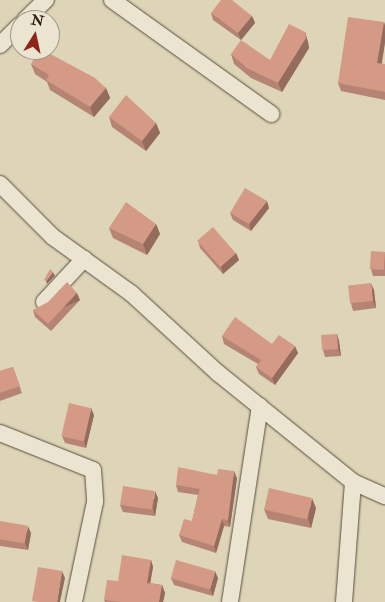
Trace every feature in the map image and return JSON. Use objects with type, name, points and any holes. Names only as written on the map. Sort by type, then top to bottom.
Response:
[{"type":"street","points":[[36,10],[46,0]]},
{"type":"street","points":[[112,0],[271,114]]},
{"type":"street","points":[[0,45],[10,35]]},
{"type":"street","points":[[3,195],[132,294],[260,406],[353,482],[385,496]]},
{"type":"street","points":[[44,302],[84,259]]},
{"type":"street","points":[[230,602],[260,406]]},
{"type":"street","points":[[0,433],[93,470],[95,502],[74,602]]},
{"type":"street","points":[[344,602],[353,482]]},
{"type":"building","points":[[221,0],[232,0],[252,16],[238,33],[211,13]]},
{"type":"building","points":[[348,17],[384,22],[377,63],[385,64],[385,92],[338,83]]},
{"type":"building","points":[[289,24],[305,32],[306,38],[278,83],[247,68],[231,54],[241,40],[270,60]]},
{"type":"building","points":[[60,59],[95,78],[106,88],[90,107],[46,80],[49,75],[31,64],[33,60]]},
{"type":"building","points":[[126,95],[156,123],[142,141],[109,117]]},
{"type":"building","points":[[245,188],[267,201],[249,224],[230,213]]},
{"type":"building","points":[[126,202],[156,224],[143,244],[109,228]]},
{"type":"building","points":[[213,227],[236,253],[220,267],[197,241]]},
{"type":"building","points":[[371,251],[385,252],[384,270],[370,269]]},
{"type":"building","points":[[50,269],[53,272],[46,281],[44,280]]},
{"type":"building","points":[[67,282],[77,293],[48,324],[33,310],[48,302]]},
{"type":"building","points":[[371,283],[373,301],[350,303],[348,285]]},
{"type":"building","points":[[235,317],[272,344],[279,335],[295,346],[272,378],[256,367],[261,360],[222,336]]},
{"type":"building","points":[[337,334],[338,349],[322,350],[321,335]]},
{"type":"building","points":[[13,367],[20,386],[0,393],[0,371]]},
{"type":"building","points":[[69,403],[91,408],[84,441],[61,436]]},
{"type":"building","points":[[178,467],[217,475],[218,469],[234,471],[228,520],[222,519],[214,546],[179,535],[184,519],[192,521],[200,489],[176,485]]},
{"type":"building","points":[[123,486],[155,491],[152,510],[120,505]]},
{"type":"building","points":[[269,488],[312,498],[307,519],[264,509]]},
{"type":"building","points":[[0,521],[28,526],[24,544],[0,539]]},
{"type":"building","points":[[122,555],[151,560],[147,583],[162,585],[159,602],[104,600],[107,580],[118,581]]},
{"type":"building","points":[[176,560],[215,571],[210,590],[171,578]]},
{"type":"building","points":[[38,567],[62,571],[57,602],[32,601]]}]
